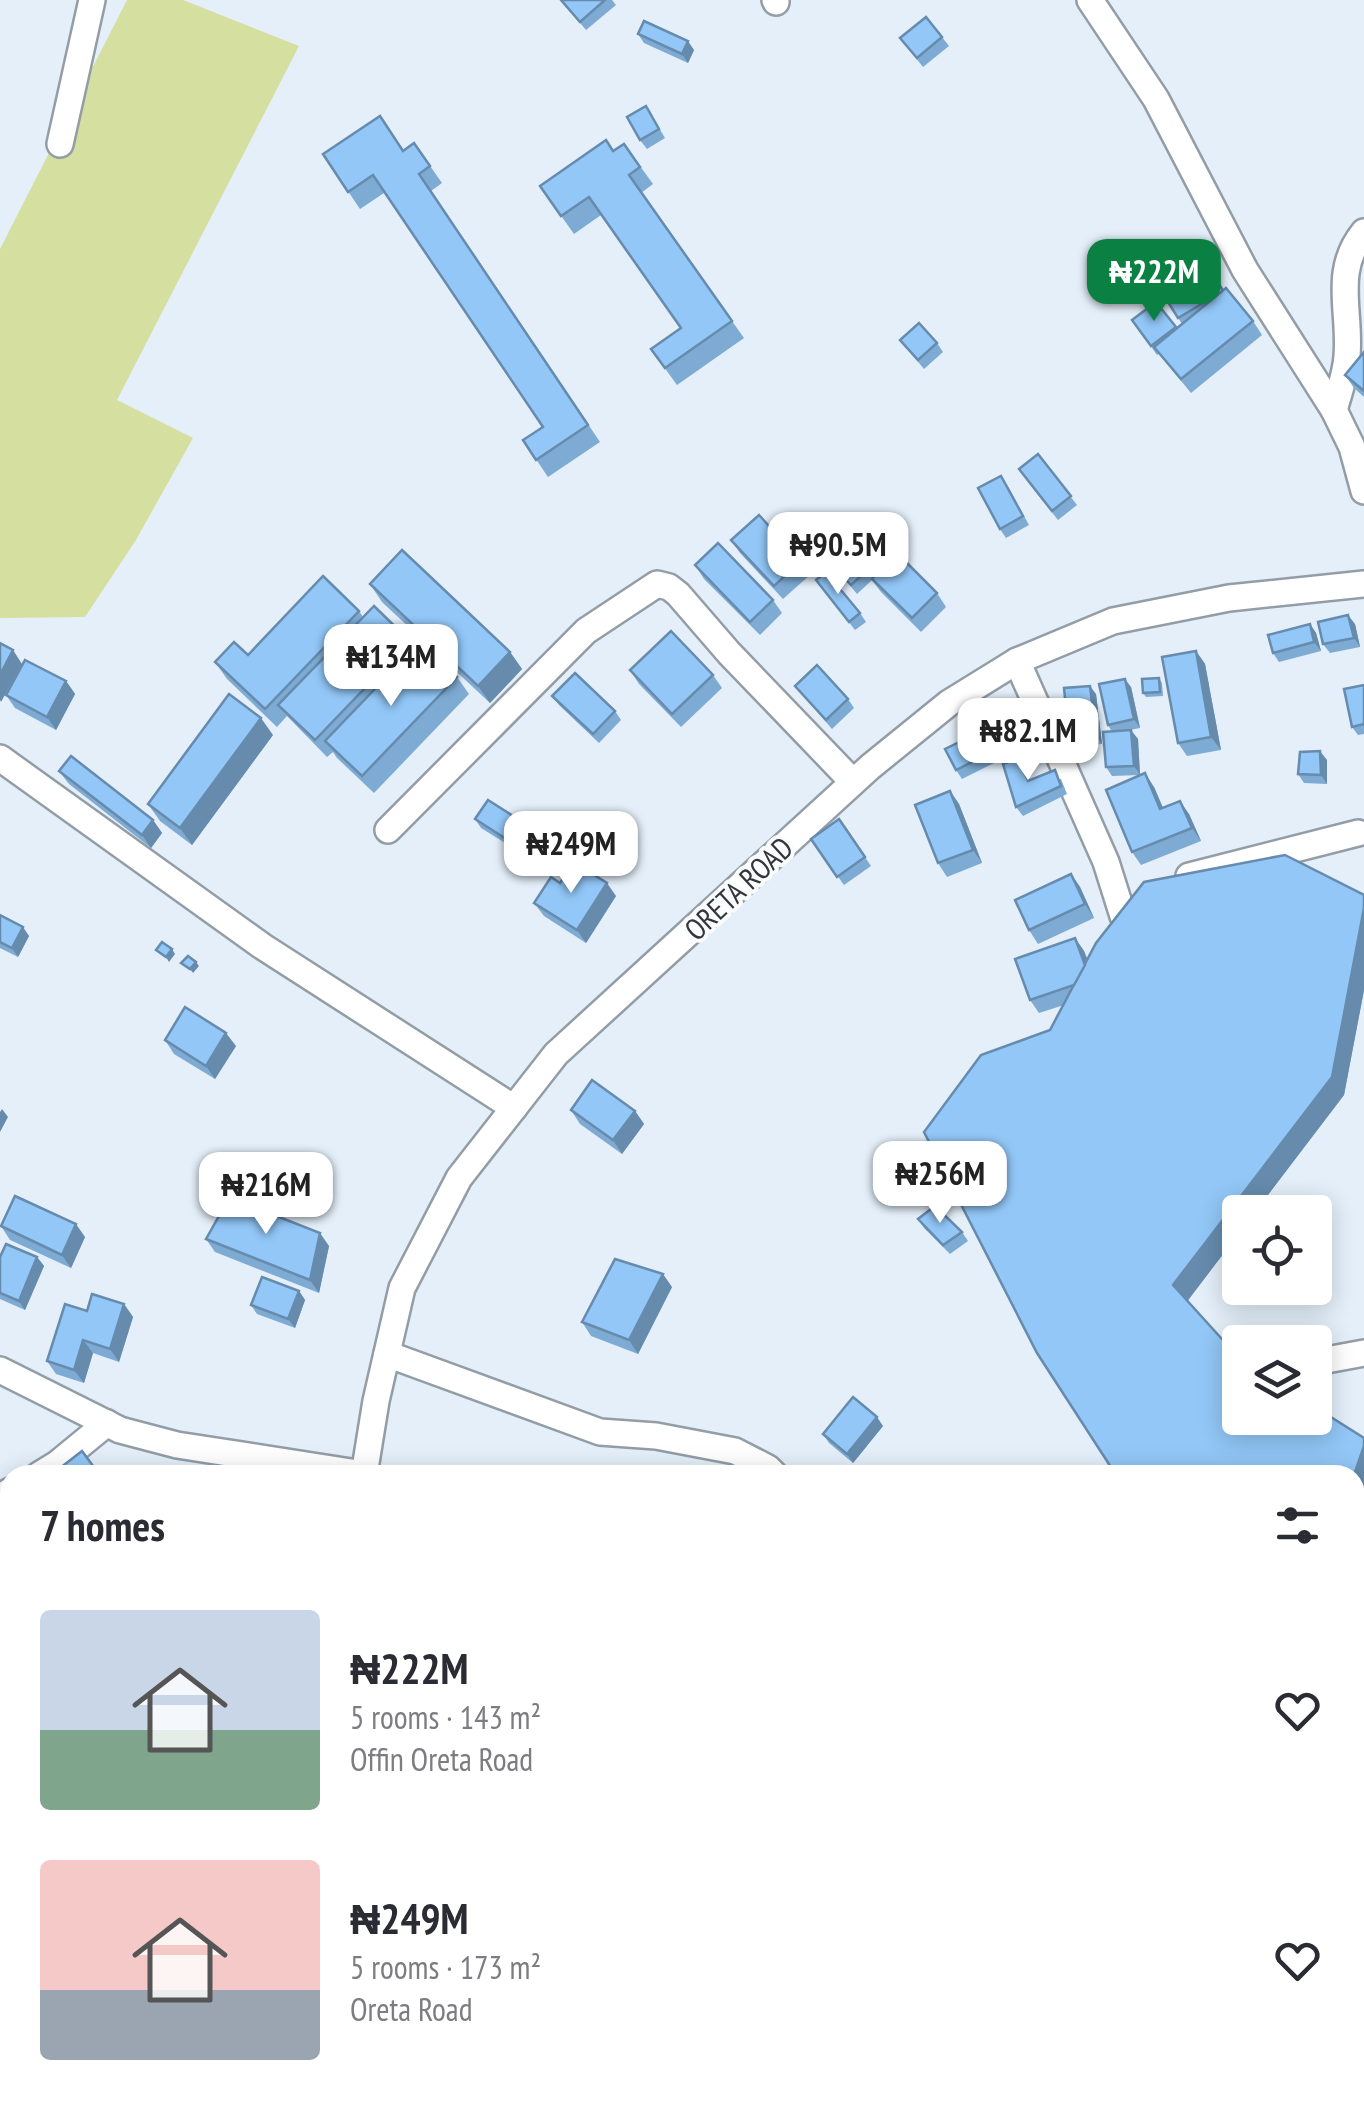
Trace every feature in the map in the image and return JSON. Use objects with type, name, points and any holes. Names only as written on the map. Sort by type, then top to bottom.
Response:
[{"type":"street","points":[[60,144],[92,0]]},
{"type":"street","points":[[1090,0],[1156,99],[1245,270],[1334,410],[1352,447],[1364,491]]},
{"type":"street","points":[[1334,410],[1348,356],[1346,273],[1353,246],[1364,232]]},
{"type":"street","points":[[388,830],[586,631],[657,584],[678,594],[729,653],[854,782]]},
{"type":"street","name":"ORETA ROAD","points":[[366,1465],[402,1288],[459,1178],[556,1054],[854,782],[949,703],[1016,662],[1113,621],[1230,598],[1364,584]]},
{"type":"street","points":[[1016,662],[1106,862],[1126,896],[1123,916],[1146,966]]},
{"type":"street","points":[[0,758],[262,946],[514,1108]]},
{"type":"street","points":[[1171,882],[1358,832]]},
{"type":"street","points":[[387,1354],[600,1432],[656,1436],[735,1451],[762,1465]]},
{"type":"street","points":[[1332,1359],[1364,1354]]},
{"type":"street","points":[[0,1370],[120,1430],[177,1444],[304,1465]]},
{"type":"street","points":[[55,1465],[107,1423]]},
{"type":"green space","points":[[127,0],[183,0],[299,46],[117,400],[193,438],[136,540],[85,617],[0,618],[0,249]]},
{"type":"building","points":[[561,0],[605,0],[580,22]]},
{"type":"building","points":[[926,17],[942,37],[917,58],[900,38]]},
{"type":"building","points":[[644,21],[688,41],[682,54],[638,34]]},
{"type":"building","points":[[646,106],[659,129],[640,140],[627,117]]},
{"type":"building","points":[[380,116],[403,151],[414,143],[430,166],[419,174],[588,425],[536,460],[523,440],[543,427],[373,175],[348,192],[323,154]]},
{"type":"building","points":[[606,140],[613,151],[624,144],[640,167],[629,175],[732,321],[665,368],[651,349],[681,328],[589,197],[561,216],[540,186]]},
{"type":"building","points":[[1209,266],[1223,291],[1178,318],[1163,294]]},
{"type":"building","points":[[1226,288],[1253,321],[1181,379],[1154,347]]},
{"type":"building","points":[[1156,302],[1176,327],[1151,346],[1132,320]]},
{"type":"building","points":[[919,323],[937,343],[918,360],[900,340]]},
{"type":"building","points":[[1364,352],[1364,391],[1345,375]]},
{"type":"building","points":[[1038,454],[1071,496],[1052,511],[1019,469]]},
{"type":"building","points":[[1001,476],[1023,516],[1000,529],[978,488]]},
{"type":"building","points":[[759,515],[801,561],[774,586],[731,540]]},
{"type":"building","points":[[872,542],[884,555],[851,585],[838,571]]},
{"type":"building","points":[[718,543],[773,600],[750,622],[695,565]]},
{"type":"building","points":[[402,550],[510,652],[478,686],[370,584]]},
{"type":"building","points":[[897,553],[937,593],[912,618],[872,579]]},
{"type":"building","points":[[826,572],[860,613],[849,622],[816,580]]},
{"type":"building","points":[[323,576],[359,611],[265,709],[215,662],[234,642],[248,655]]},
{"type":"building","points":[[374,606],[410,641],[315,740],[278,705]]},
{"type":"building","points":[[1348,615],[1354,638],[1323,644],[1318,622]]},
{"type":"building","points":[[1310,624],[1314,642],[1273,653],[1268,635]]},
{"type":"building","points":[[671,631],[713,675],[672,714],[630,670]]},
{"type":"building","points":[[420,642],[457,677],[362,776],[325,741]]},
{"type":"building","points":[[0,643],[13,650],[0,675]]},
{"type":"building","points":[[1196,651],[1211,737],[1178,743],[1162,657]]},
{"type":"building","points":[[25,660],[66,681],[47,717],[6,695]]},
{"type":"building","points":[[817,665],[848,699],[826,720],[795,686]]},
{"type":"building","points":[[575,673],[615,711],[593,734],[552,696]]},
{"type":"building","points":[[1159,678],[1160,692],[1143,693],[1142,679]]},
{"type":"building","points":[[1125,679],[1134,719],[1108,725],[1099,684]]},
{"type":"building","points":[[1364,685],[1364,724],[1352,727],[1344,689]]},
{"type":"building","points":[[1090,686],[1096,735],[1069,738],[1064,688]]},
{"type":"building","points":[[229,694],[261,718],[180,828],[148,804]]},
{"type":"building","points":[[1131,730],[1134,766],[1106,767],[1103,732]]},
{"type":"building","points":[[978,733],[988,754],[956,770],[945,749]]},
{"type":"building","points":[[1320,751],[1321,775],[1298,774],[1300,752]]},
{"type":"building","points":[[71,756],[153,820],[142,835],[59,771]]},
{"type":"building","points":[[1018,758],[1028,781],[1055,770],[1061,786],[1016,807],[1003,764]]},
{"type":"building","points":[[1145,773],[1160,809],[1180,801],[1192,828],[1132,852],[1106,790]]},
{"type":"building","points":[[950,791],[973,850],[938,863],[915,805]]},
{"type":"building","points":[[488,800],[529,826],[517,846],[475,819]]},
{"type":"building","points":[[839,819],[865,857],[837,877],[811,839]]},
{"type":"building","points":[[1285,855],[1364,895],[1332,1077],[1242,1195],[1222,1195],[1222,1221],[1173,1285],[1222,1339],[1222,1435],[1332,1435],[1332,1418],[1364,1438],[1357,1465],[1110,1465],[1037,1353],[924,1132],[981,1055],[1050,1030],[1096,943],[1144,882]]},
{"type":"building","points":[[573,862],[607,883],[577,930],[534,903],[551,877],[560,883]]},
{"type":"building","points":[[1071,874],[1085,904],[1029,930],[1015,900]]},
{"type":"building","points":[[0,915],[23,927],[12,948],[0,942]]},
{"type":"building","points":[[1075,938],[1085,965],[1074,985],[1030,1000],[1015,959]]},
{"type":"building","points":[[162,942],[172,949],[166,957],[156,950]]},
{"type":"building","points":[[188,956],[196,962],[190,969],[181,963]]},
{"type":"building","points":[[185,1007],[226,1033],[206,1066],[165,1040]]},
{"type":"building","points":[[592,1080],[635,1111],[613,1140],[571,1110]]},
{"type":"building","points":[[223,1195],[320,1233],[310,1280],[206,1239],[220,1214]]},
{"type":"building","points":[[15,1196],[76,1224],[62,1255],[1,1226]]},
{"type":"building","points":[[935,1206],[962,1232],[943,1245],[918,1219]]},
{"type":"building","points":[[6,1244],[37,1257],[19,1301],[0,1293],[0,1257]]},
{"type":"building","points":[[615,1259],[663,1274],[629,1340],[582,1322]]},
{"type":"building","points":[[262,1277],[299,1291],[288,1319],[251,1305]]},
{"type":"building","points":[[92,1294],[124,1304],[110,1349],[83,1340],[74,1370],[47,1361],[65,1304],[87,1311]]},
{"type":"building","points":[[853,1397],[877,1417],[847,1454],[823,1434]]},
{"type":"building","points":[[82,1451],[92,1465],[64,1465]]}]
